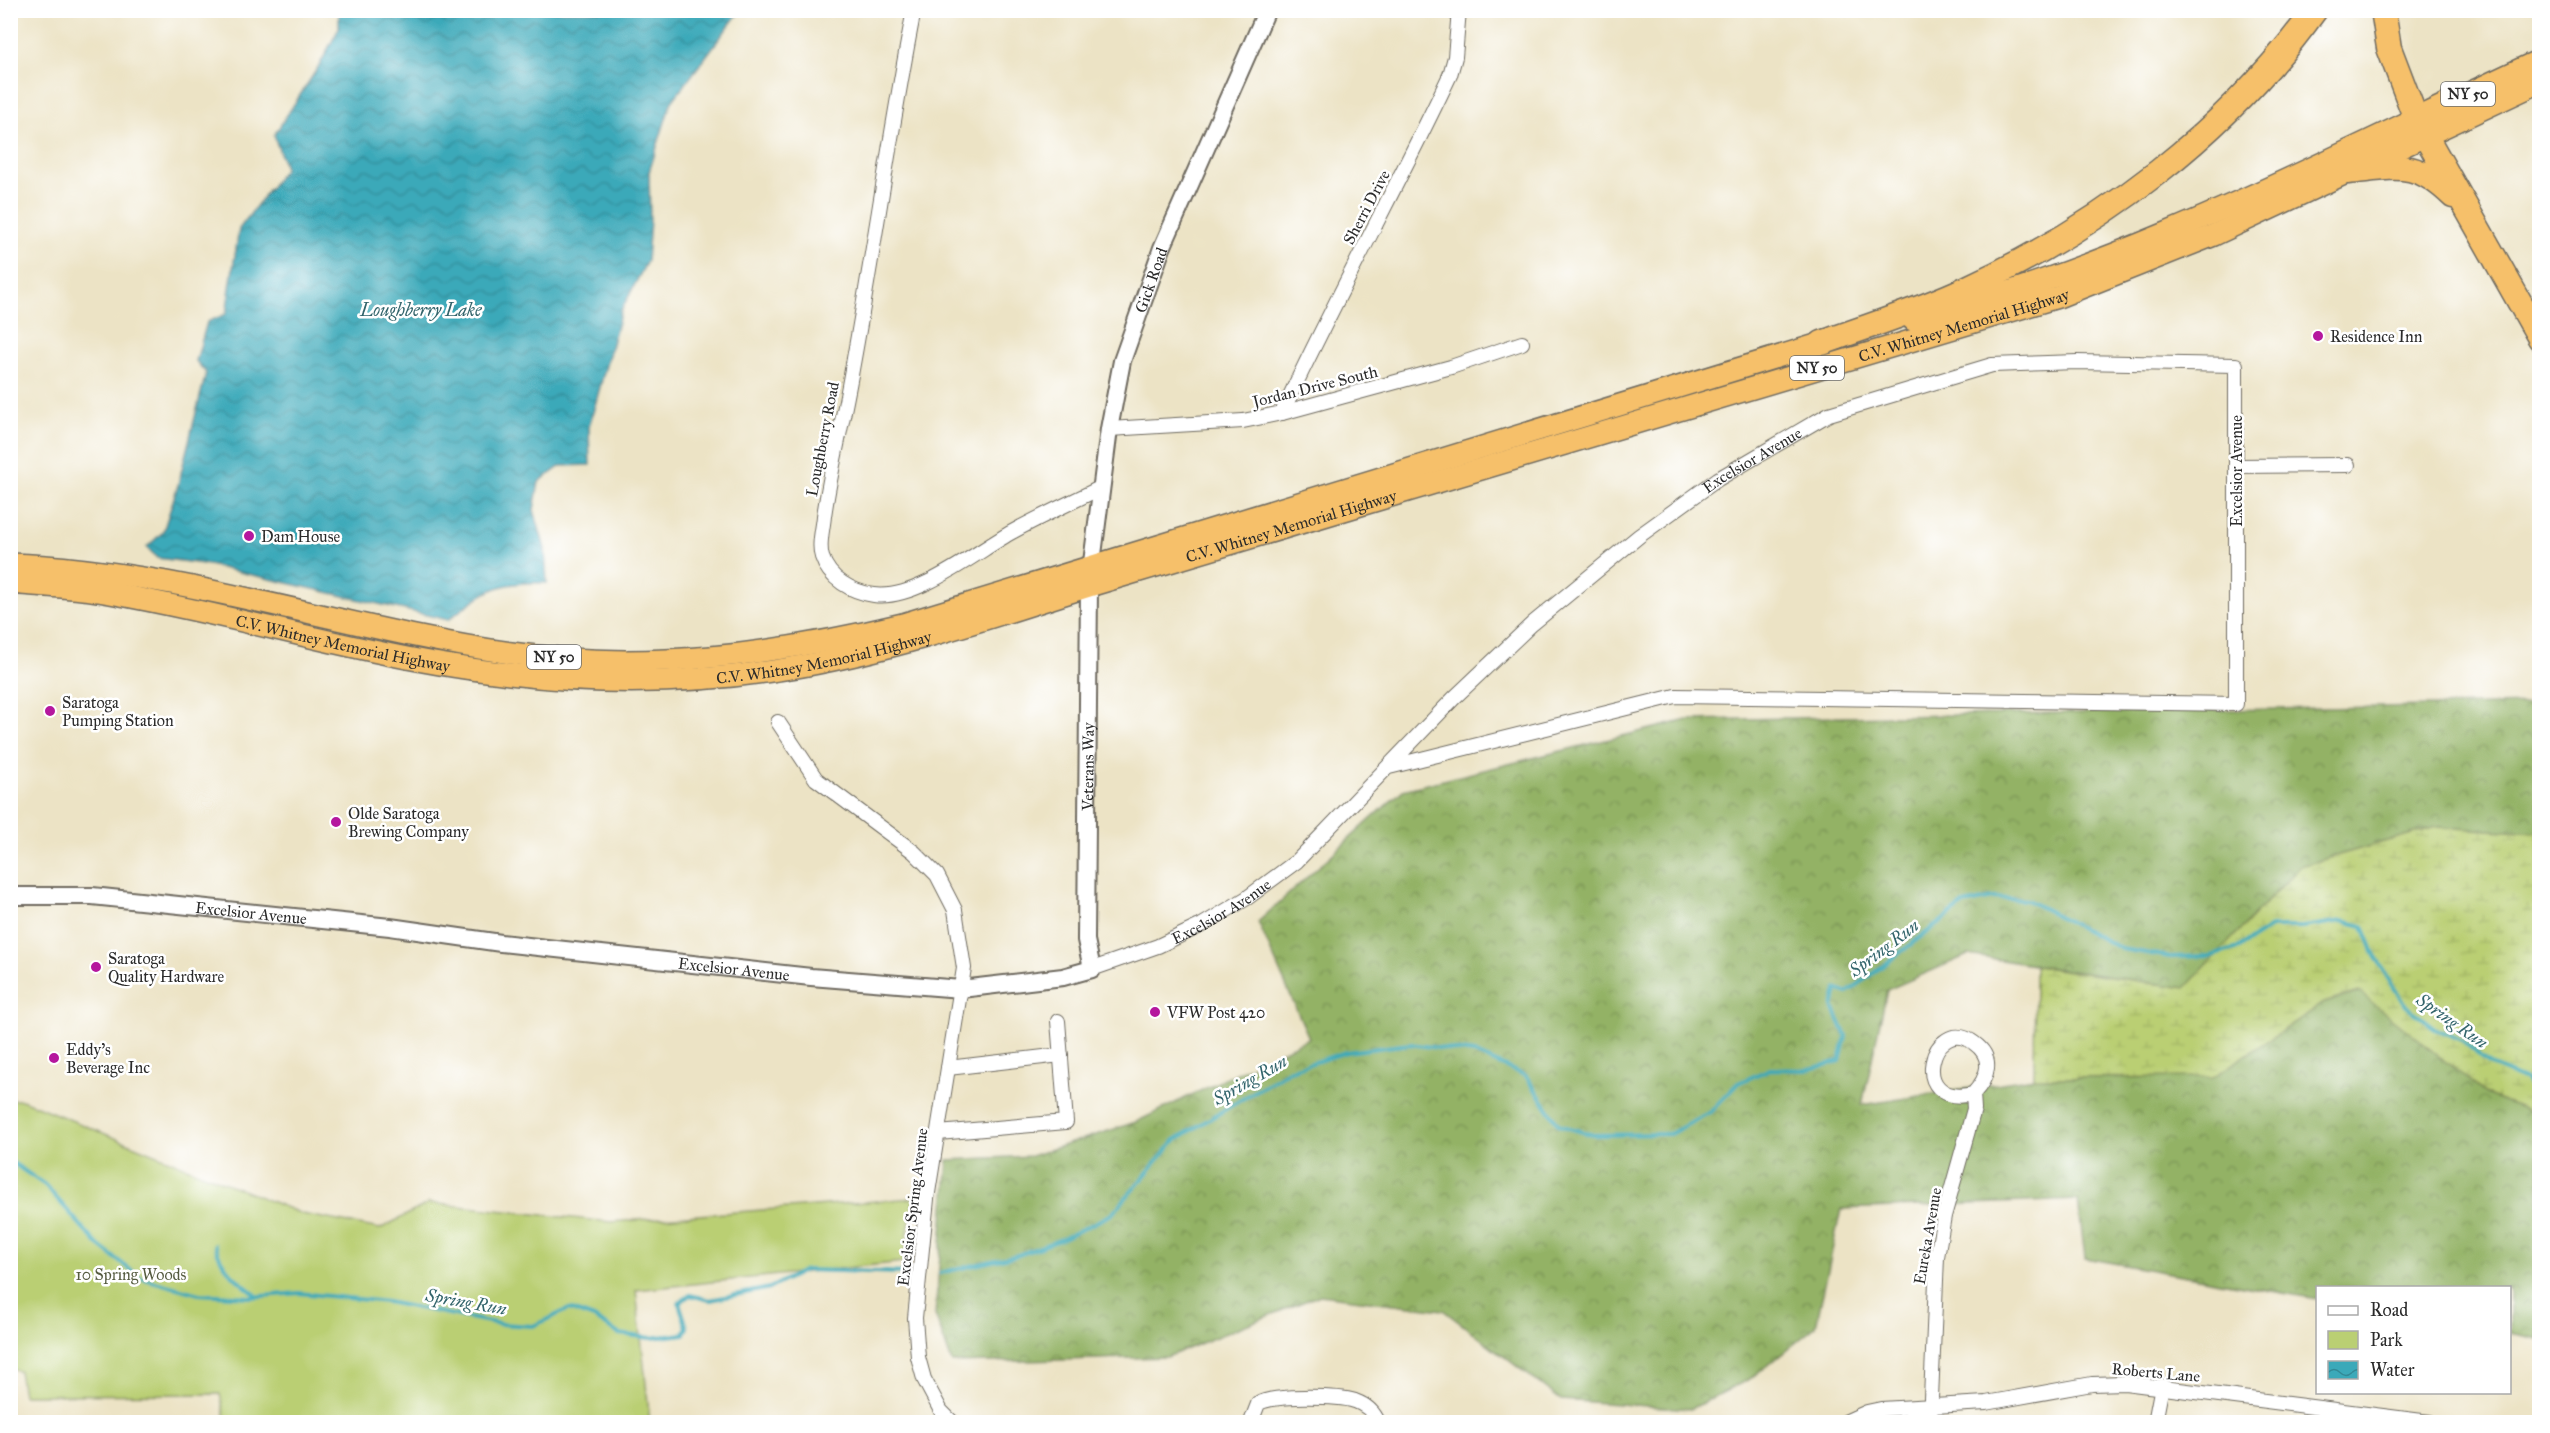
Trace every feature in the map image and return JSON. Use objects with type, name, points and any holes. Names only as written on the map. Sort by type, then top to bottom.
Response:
[{"type":"highway","points":[[1822,343],[1964,290],[2051,244],[2114,205],[2168,165],[2216,123],[2283,51],[2315,10]]},
{"type":"highway","points":[[2383,10],[2389,48],[2421,127],[2540,338]]},
{"type":"highway","name":"C.V. Whitney Memorial Highway","points":[[10,583],[108,593],[468,668],[528,676],[615,681],[741,675],[838,659],[960,627],[1091,576],[1822,343],[2028,288],[2421,127],[2531,75]]},
{"type":"highway","name":"C.V. Whitney Memorial Highway","points":[[10,564],[85,570],[141,578],[430,640],[514,654],[640,661],[744,656],[835,641],[1091,576],[2058,297],[2214,235],[2348,172],[2421,127]]},
{"type":"highway","points":[[2348,172],[2410,168],[2437,180],[2470,212]]},
{"type":"street","name":"Loughberry Road","points":[[914,10],[892,124],[848,391],[830,476],[820,544],[822,556],[832,574],[847,587],[876,596],[897,593],[925,584],[1013,531],[1102,487]]},
{"type":"street","name":"Gick Road","points":[[1091,576],[1109,429],[1122,361],[1162,248],[1267,10]]},
{"type":"street","name":"Sherri Drive","points":[[1282,413],[1327,316],[1392,196],[1450,75],[1455,57],[1459,10]]},
{"type":"street","name":"Jordan Drive South","points":[[1109,429],[1243,421],[1282,413],[1451,367],[1522,343]]},
{"type":"street","name":"Excelsior Avenue","points":[[10,896],[92,896],[261,916],[390,927],[501,943],[656,958],[811,977],[962,989],[1063,977],[1158,946],[1202,925],[1247,898],[1297,861],[1454,698],[1532,624],[1639,536],[1718,479],[1829,414],[1992,365],[2077,362],[2236,365],[2236,704],[1676,696],[1389,767]]},
{"type":"street","points":[[2236,466],[2348,465]]},
{"type":"street","name":"Veterans Way","points":[[1091,576],[1086,940],[1092,969]]},
{"type":"street","name":"Excelsior Spring Avenue","points":[[778,722],[816,779],[914,852],[945,885],[956,910],[962,940],[964,968],[962,989],[927,1198],[915,1318],[918,1357],[924,1379],[941,1411],[952,1422]]},
{"type":"street","points":[[938,1133],[1066,1122],[1058,1021]]},
{"type":"street","points":[[1961,1038],[1972,1041],[1986,1058],[1985,1082],[1973,1094],[1960,1097],[1947,1093],[1938,1085],[1931,1072],[1932,1058],[1938,1047],[1948,1040],[1961,1038]]},
{"type":"street","points":[[948,1068],[1061,1055]]},
{"type":"street","name":"Eureka Avenue","points":[[1930,1422],[1937,1257],[1944,1216],[1974,1108],[1973,1094]]},
{"type":"street","name":"Roberts Lane","points":[[1845,1422],[1867,1412],[1881,1409],[1986,1403],[2092,1384],[2162,1386],[2345,1417],[2430,1422]]},
{"type":"street","points":[[2155,1422],[2162,1386]]},
{"type":"street","points":[[1251,1422],[1258,1404],[1271,1398],[1343,1399],[1366,1406],[1375,1414],[1378,1422]]},
{"type":"green space","points":[[2539,704],[2539,833],[2436,827],[2301,866],[2185,988],[1968,955],[1887,990],[1862,1105],[2034,1078],[2213,1077],[2324,1003],[2360,992],[2486,1094],[2539,1115],[2539,1339],[2511,1333],[2511,1286],[2316,1286],[2316,1299],[2085,1258],[2078,1200],[1841,1209],[1816,1326],[1755,1376],[1691,1409],[1561,1400],[1443,1310],[1320,1295],[1167,1357],[952,1363],[935,1315],[948,1160],[1031,1156],[1136,1122],[1309,1038],[1258,922],[1403,790],[1687,720]]},
{"type":"green space","points":[[2436,827],[2539,833],[2539,1115],[2486,1094],[2359,992],[2324,1003],[2213,1077],[2034,1078],[2035,966],[2185,988],[2301,866]]},
{"type":"green space","name":"10 Spring Woods","points":[[10,1100],[22,1100],[302,1214],[380,1229],[429,1203],[611,1222],[914,1198],[903,1262],[636,1290],[650,1422],[226,1422],[220,1394],[23,1395],[19,1371],[10,1369]]},
{"type":"water","name":"Loughberry Lake","points":[[339,11],[740,11],[671,103],[649,172],[650,220],[647,261],[621,311],[589,427],[590,465],[561,466],[539,482],[534,510],[545,549],[547,583],[516,584],[493,590],[473,601],[448,620],[204,564],[157,558],[147,547],[163,532],[178,485],[206,373],[196,361],[207,322],[226,314],[239,229],[285,168],[274,135],[319,66],[339,28]]},
{"type":"waterway","name":"Spring Run","points":[[940,1273],[1018,1255],[1062,1239],[1112,1214],[1175,1140],[1290,1070],[1346,1052],[1410,1044],[1474,1053],[1526,1076],[1559,1125],[1593,1135],[1670,1134],[1710,1112],[1738,1083],[1770,1069],[1806,1070],[1840,1061],[1846,1036],[1833,1007],[1837,989],[1847,993],[1964,904],[1993,898],[2027,900],[2122,949],[2170,957],[2211,956],[2238,948],[2271,927],[2303,927],[2343,921],[2363,926],[2375,956],[2404,1004],[2436,1029],[2463,1041],[2490,1065],[2526,1080],[2540,1103]]},
{"type":"waterway","name":"Spring Run","points":[[10,1161],[45,1185],[98,1245],[141,1278],[199,1294],[250,1297],[299,1293],[387,1302],[500,1324],[533,1326],[569,1309],[594,1318],[619,1334],[651,1338],[684,1334],[687,1327],[679,1303],[690,1295],[710,1300],[770,1288],[805,1270],[909,1273]]},
{"type":"waterway","points":[[215,1245],[226,1267],[256,1295]]},
{"type":"place","name":"Residence Inn","points":[[2318,336]]},
{"type":"place","name":"Dam House","points":[[249,536]]},
{"type":"place","name":"Saratoga Pumping Station","points":[[50,711]]},
{"type":"place","name":"Olde Saratoga Brewing Company","points":[[336,822]]},
{"type":"place","name":"Saratoga Quality Hardware","points":[[96,967]]},
{"type":"place","name":"VFW Post 420","points":[[1155,1012]]},
{"type":"place","name":"Eddy's Beverage Inc","points":[[54,1058]]}]
